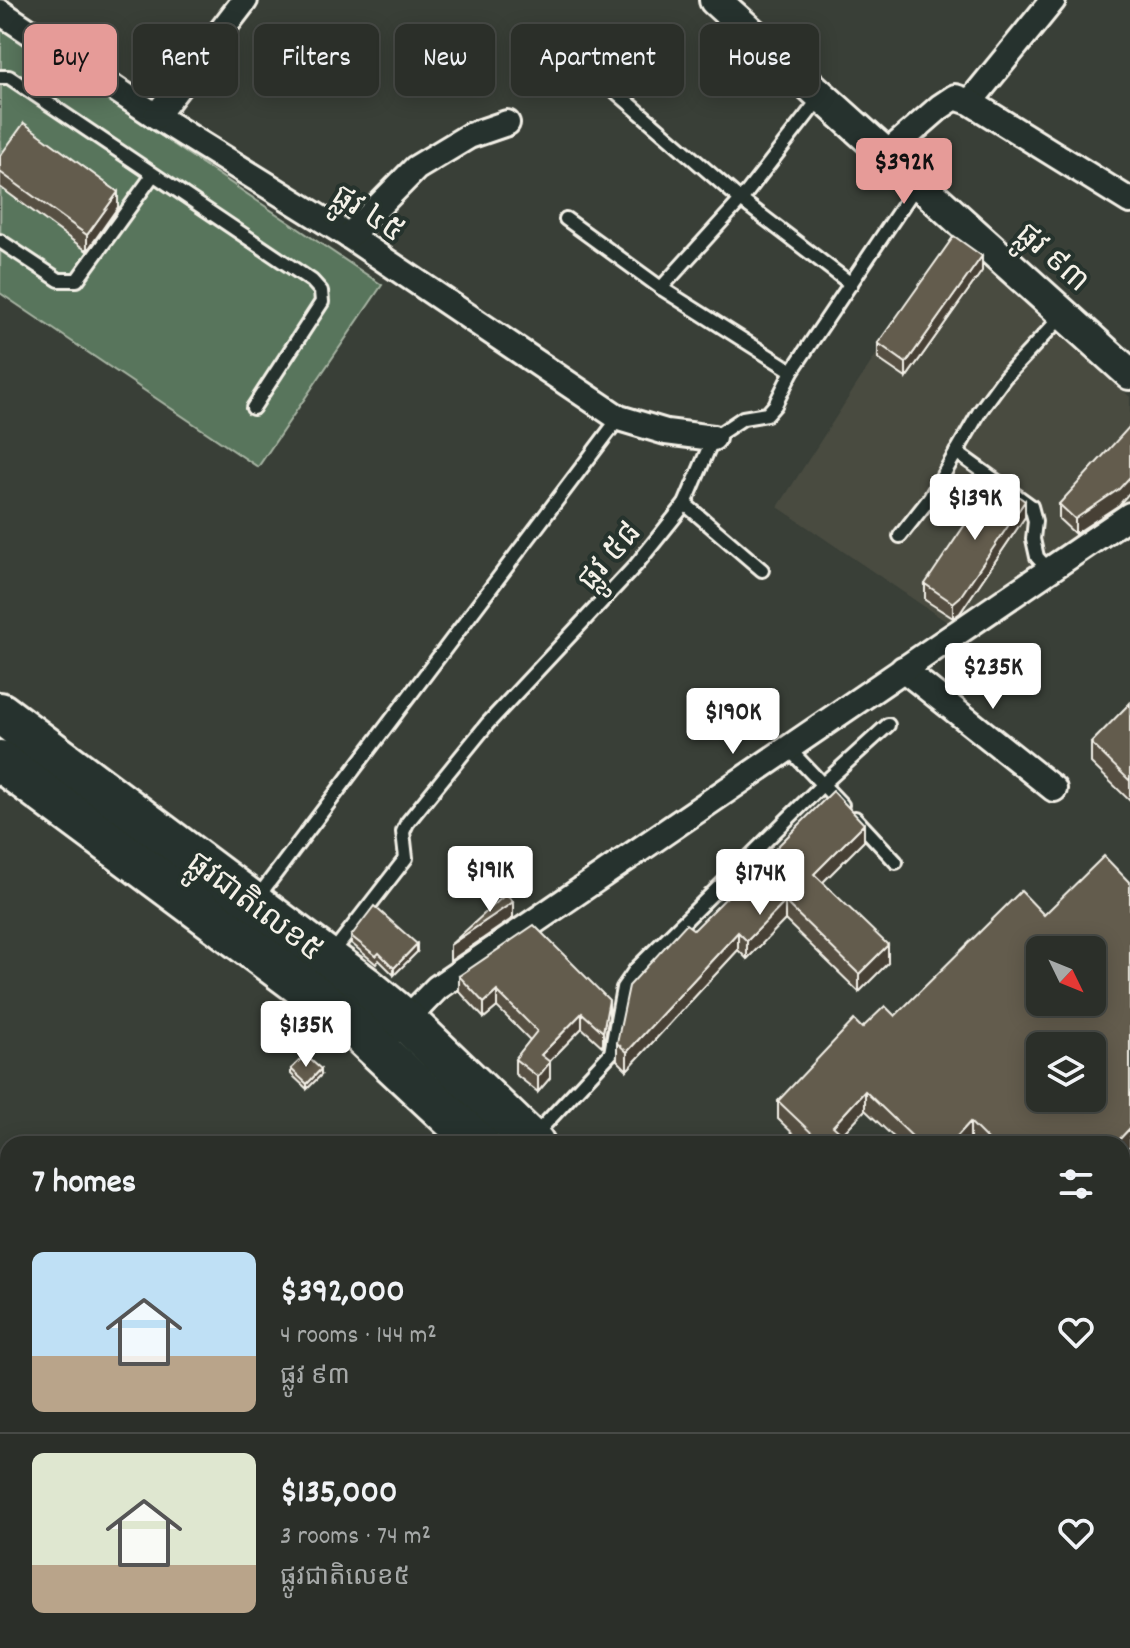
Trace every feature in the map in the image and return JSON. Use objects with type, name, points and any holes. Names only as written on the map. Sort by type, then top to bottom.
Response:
[{"type":"highway","name":"ផ្លូវជាតិលេខ៥","points":[[0,713],[242,917],[317,996],[392,1034],[524,1136]]},
{"type":"highway","name":"ផ្លូវជាតិលេខ៥","points":[[0,761],[242,917],[328,959],[473,1136]]},
{"type":"street","points":[[156,116],[245,0]]},
{"type":"street","name":"ផ្លូវ ៩៣","points":[[715,0],[820,98],[1130,374]]},
{"type":"street","points":[[970,102],[1053,0]]},
{"type":"street","name":"ផ្លូវ ៤៥","points":[[0,12],[156,116],[349,236],[619,418],[666,432],[713,438]]},
{"type":"street","points":[[885,155],[955,97],[970,102],[1130,201]]},
{"type":"street","points":[[349,236],[416,168],[469,136],[507,123]]},
{"type":"street","points":[[392,1034],[437,988],[1130,515]]},
{"type":"street","points":[[903,669],[1054,789]]},
{"type":"lane","points":[[0,77],[9,77],[312,281],[321,291],[322,302],[253,408]]},
{"type":"lane","points":[[621,96],[741,200],[851,284]]},
{"type":"lane","points":[[661,288],[741,200],[820,98]]},
{"type":"lane","points":[[0,241],[59,280],[77,280],[153,175]]},
{"type":"lane","points":[[713,438],[743,418],[767,414],[775,405],[792,371],[918,183]]},
{"type":"lane","points":[[566,219],[661,288],[792,371]]},
{"type":"lane","points":[[900,536],[930,498],[980,411],[1005,377],[1065,313]]},
{"type":"lane","points":[[242,917],[619,418]]},
{"type":"lane","name":"ផ្លូវ ៥៨","points":[[328,959],[406,858],[403,832],[420,806],[488,723],[636,565],[685,504],[713,438]]},
{"type":"lane","points":[[956,452],[1031,506],[1037,557],[1049,570]]},
{"type":"lane","points":[[685,504],[762,570]]},
{"type":"lane","points":[[537,1136],[611,1053],[623,988],[636,969],[823,784],[888,725]]},
{"type":"lane","points":[[788,748],[896,862]]},
{"type":"shaded area","points":[[953,235],[1130,397],[1130,511],[967,623],[947,622],[778,507]]},
{"type":"green space","points":[[1,28],[24,44],[24,96],[102,96],[382,285],[258,467],[0,293]]},
{"type":"building","points":[[24,123],[118,192],[87,235],[0,172],[0,156]]},
{"type":"building","points":[[954,236],[982,256],[906,363],[878,343]]},
{"type":"building","points":[[1130,426],[1130,477],[1119,489],[1075,519],[1059,504]]},
{"type":"building","points":[[995,480],[1025,501],[953,603],[925,584]]},
{"type":"building","points":[[1130,703],[1130,781],[1091,743]]},
{"type":"building","points":[[833,791],[864,824],[814,874],[888,945],[859,974],[785,902],[747,941],[738,932],[627,1052],[617,1043],[629,986],[686,924],[694,930]]},
{"type":"building","points":[[1104,856],[1130,883],[1130,1128],[1122,1136],[984,1136],[970,1122],[957,1136],[912,1136],[865,1091],[833,1126],[844,1136],[815,1136],[778,1101],[854,1020],[862,1028],[885,1006],[895,1016],[1021,891],[1044,915]]},
{"type":"building","points":[[506,894],[513,902],[450,945]]},
{"type":"building","points":[[374,906],[417,944],[394,968],[379,953],[376,956],[351,936]]},
{"type":"building","points":[[534,925],[609,1000],[603,1032],[582,1013],[541,1055],[550,1062],[538,1077],[515,1059],[537,1031],[497,991],[484,1003],[459,976]]},
{"type":"building","points":[[305,1055],[321,1069],[307,1084],[291,1069]]}]
